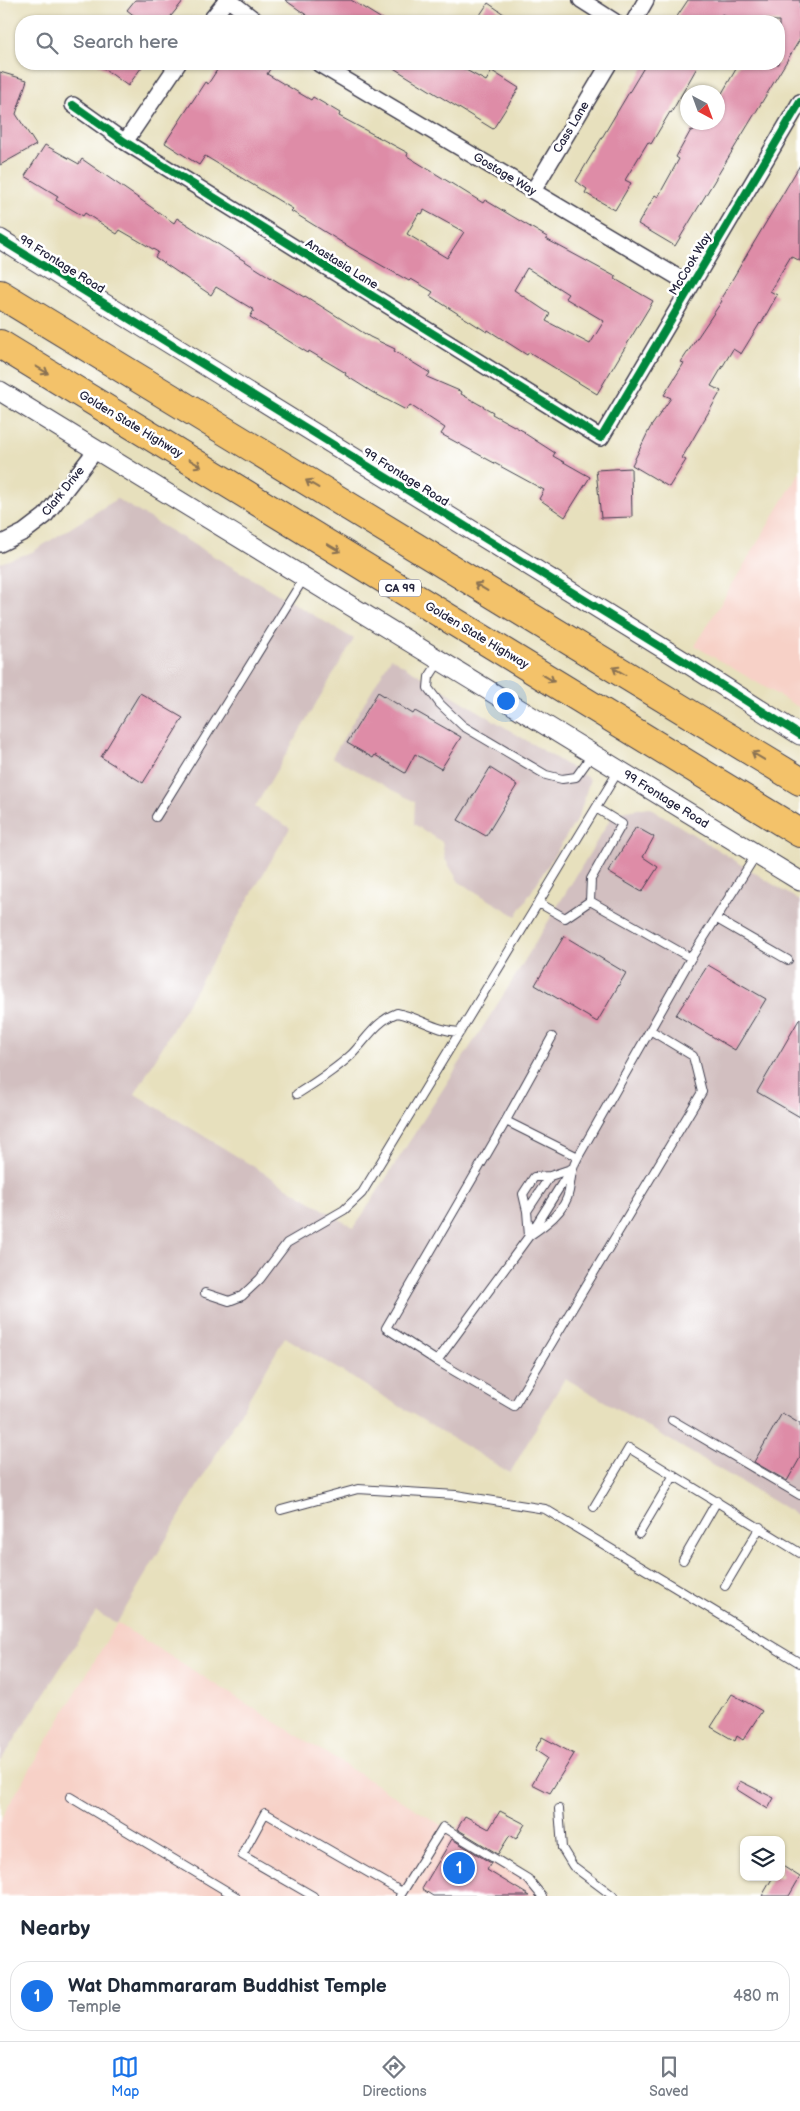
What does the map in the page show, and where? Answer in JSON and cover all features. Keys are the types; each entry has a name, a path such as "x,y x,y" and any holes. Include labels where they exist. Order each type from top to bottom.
{"highway":[{"path":"0,294 800,781"},
{"name":"Golden State Highway","path":"0,344 800,833"}],"street":[{"path":"215,15 228,0 248,15"},
{"path":"580,0 604,15"},
{"path":"637,15 646,0"},
{"path":"124,142 174,70"},
{"name":"Gostage Way","path":"329,70 691,285"},
{"name":"Cass Lane","path":"533,191 604,70"},
{"name":"McCook Way","path":"600,438 800,102"},
{"name":"Anastasia Lane","path":"73,105 124,142 600,438"},
{"name":"99 Frontage Road","path":"0,238 690,664 800,735"},
{"name":"99 Frontage Road","path":"0,391 800,882"},
{"name":"Clark Drive","path":"0,544 24,532 45,516 96,450"}],"lane":[{"path":"156,817 304,578"},
{"path":"440,660 429,677 428,688 440,704 463,726 546,775 562,779 576,777 582,772 593,754"},
{"path":"206,1293 228,1301 242,1296 260,1279 287,1243 344,1210 362,1193 619,770"},
{"path":"590,901 591,879 622,824 596,808"},
{"path":"437,1361 529,1236 551,1222 560,1208 569,1193 571,1169 691,958 756,855"},
{"path":"539,903 565,918 590,901"},
{"path":"590,901 691,958"},
{"path":"717,919 788,960"},
{"path":"297,1094 331,1072 352,1054 378,1024 397,1013 442,1031 460,1032"},
{"path":"552,1037 506,1122 386,1328 437,1361 514,1406 702,1092 693,1056 650,1030"},
{"path":"506,1122 578,1157"},
{"path":"529,1236 527,1211 523,1194 534,1177 550,1176 571,1169"},
{"path":"527,1211 550,1176"},
{"path":"672,1420 800,1495"},
{"path":"594,1507 629,1448 800,1553"},
{"path":"639,1534 674,1475"},
{"path":"281,1510 358,1489 456,1496 545,1509 800,1663"},
{"path":"683,1560 717,1501"},
{"path":"725,1586 760,1527"},
{"path":"70,1797 235,1896"},
{"path":"559,1809 562,1848 573,1866 613,1896"},
{"path":"313,1896 242,1855 265,1813 401,1894 442,1827 528,1879 542,1896"}],"shaded area":[{"path":"800,472 800,708 695,646"},
{"path":"117,499 354,639 255,807 290,828 135,1094 354,1228 511,983 614,813 649,807 800,901 800,1517 565,1378 510,1473 285,1337 117,1623 96,1612 0,1763 0,563 32,552"},
{"path":"391,658 590,779 579,816 516,916 459,882 445,859 442,842 414,824 415,802 332,757"},
{"path":"117,1623 555,1896 0,1896 0,1820"}],"building":[{"path":"135,0 184,0 172,15 133,15 127,10"},
{"path":"285,0 351,0 375,15 306,15"},
{"path":"688,0 800,0 800,39 785,64 785,15 678,15"},
{"path":"488,3 505,15 480,15"},
{"path":"106,70 140,70 128,86"},
{"path":"217,70 269,70 267,74 311,100 313,97 340,113 339,116 408,153 407,156 483,203 485,200 547,237 546,239 616,277 615,279 653,301 597,394 529,352 527,355 488,330 487,332 430,296 433,292 411,279 409,281 351,248 291,211 293,209 205,156 199,165 165,143 205,82 208,84","holes":["424,210 464,232 447,258 407,234 419,213 422,214","527,268 568,294 565,298 604,321 590,344 546,321 550,314 514,290"]},
{"path":"397,70 466,70 486,81 492,71 519,88 493,129"},
{"path":"642,70 696,70 687,85 680,85 680,97 671,113 651,144 648,142 625,180 631,183 615,210 585,193 587,189 576,181"},
{"path":"736,70 781,70 675,246 638,224 655,195 658,197 679,159 676,157 691,130 725,130 725,88"},
{"path":"0,72 27,80 16,114 36,145 0,165"},
{"path":"45,145 79,164 82,159 174,223 177,218 273,279 305,296 370,337 395,349 394,351 430,373 427,377 462,392 461,394 525,432 555,453 553,456 590,477 565,517 539,499 544,490 441,434 445,428 410,405 406,410 372,392 345,375 346,373 309,351 308,353 250,317 254,310 216,287 211,295 155,257 158,252 120,230 117,234 85,213 83,216 56,200 58,196 25,176"},
{"path":"800,165 800,261 791,256 770,291 777,295 761,324 741,354 733,349 711,386 721,391 682,458 686,460 669,487 632,465 650,428 671,398 664,395 684,363 681,362 722,301 720,300"},
{"path":"631,468 632,517 601,518 596,470"},
{"path":"378,692 413,714 415,711 461,737 441,769 415,754 405,773 375,755 373,758 347,743"},
{"path":"140,693 183,718 143,783 101,757"},
{"path":"490,768 517,785 486,836 458,820"},
{"path":"636,827 654,837 643,857 658,867 642,892 608,872"},
{"path":"564,936 626,973 597,1022 535,985"},
{"path":"708,965 766,999 735,1050 676,1015"},
{"path":"800,1018 800,1117 757,1092"},
{"path":"782,1413 800,1424 800,1458 787,1481 754,1462"},
{"path":"732,1694 762,1711 743,1740 737,1736 735,1741 711,1727"},
{"path":"542,1737 574,1754 550,1793 532,1784 547,1758 535,1750"},
{"path":"740,1781 774,1798 768,1809 736,1789"},
{"path":"500,1811 525,1824 516,1839 510,1835 498,1854 457,1829 465,1816 489,1829"},
{"path":"452,1839 491,1863 487,1870 530,1896 433,1896 422,1889"},
{"path":"785,1868 800,1877 789,1896 762,1896 771,1881 785,1881"}],"cycle path":[{"path":"73,105 125,142 601,438 800,102"},
{"path":"0,239 690,665 800,735"}],"place":[{"name":"Wat Dhammararam Buddhist Temple","path":"459,1868"}]}
